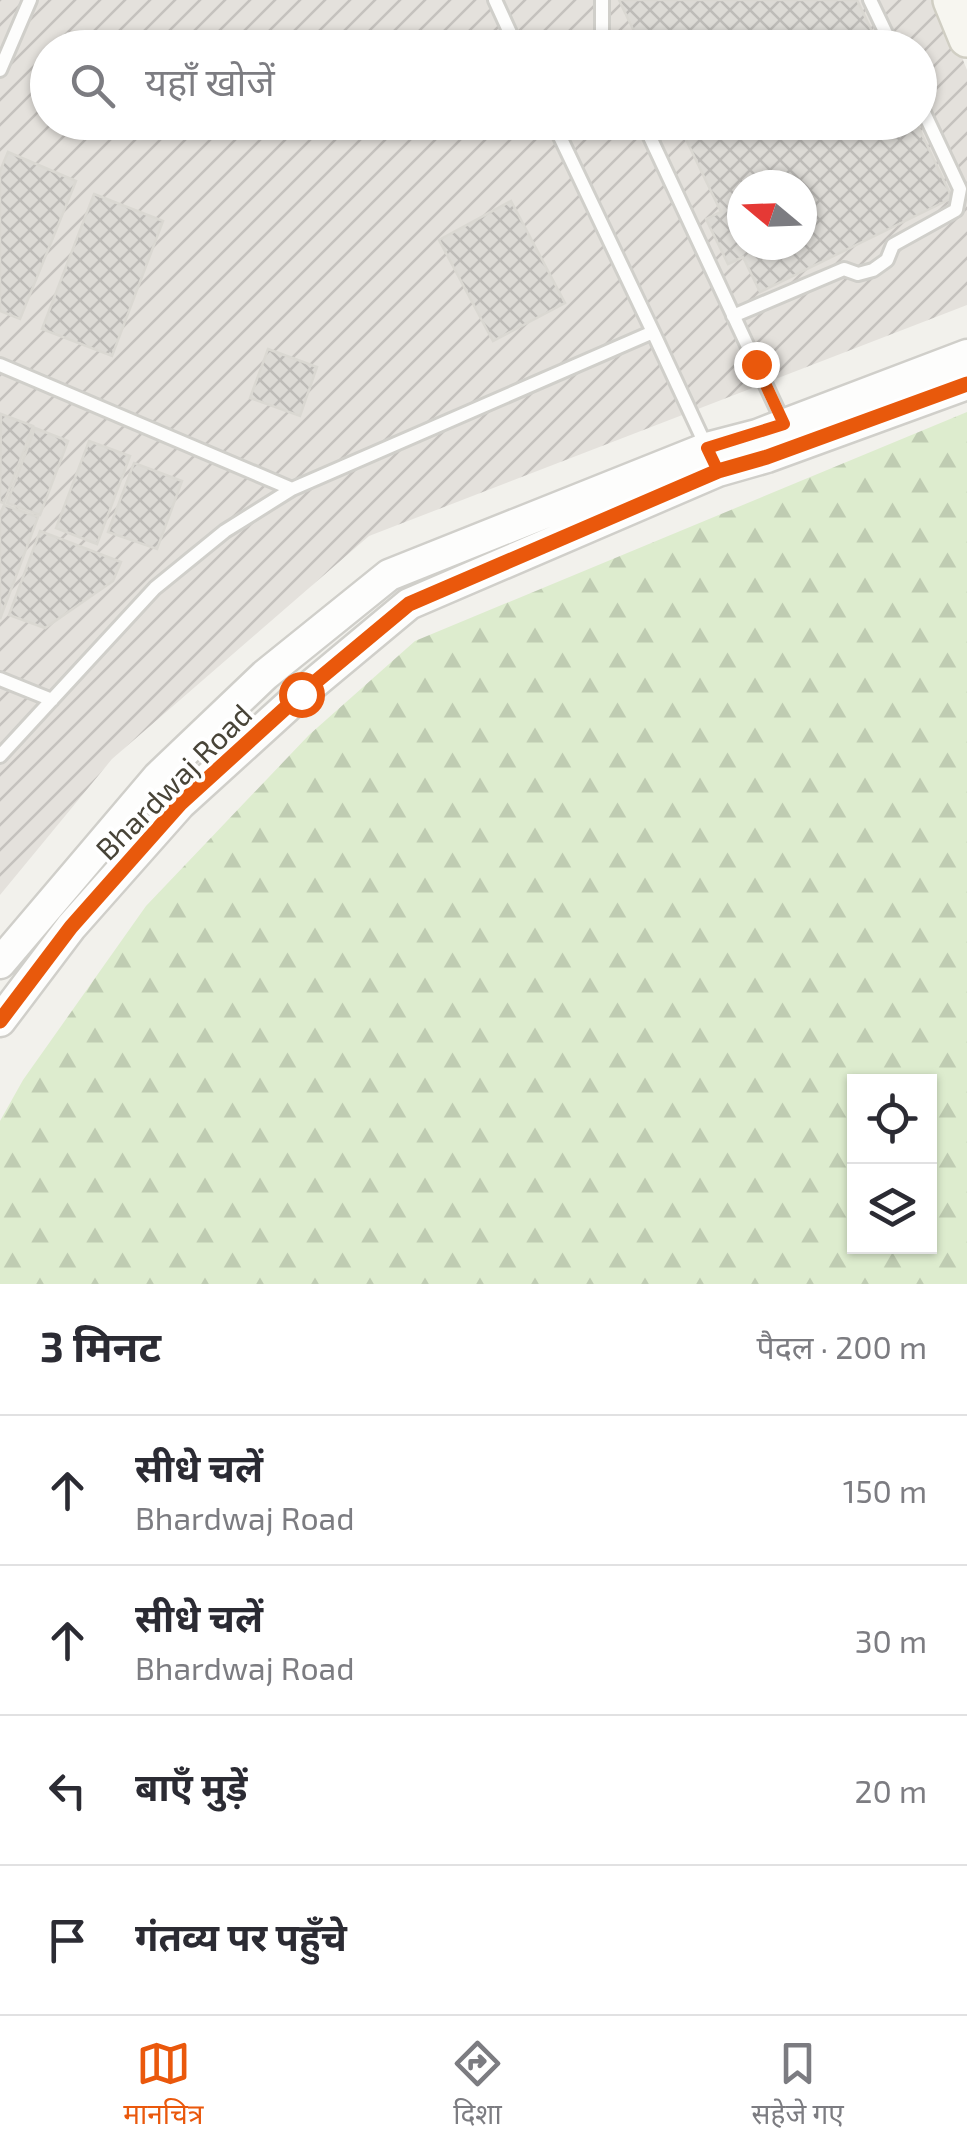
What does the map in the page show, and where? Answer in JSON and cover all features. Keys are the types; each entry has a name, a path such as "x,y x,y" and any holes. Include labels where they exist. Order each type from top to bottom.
{"main road":[{"path":"953,2 967,39"}],"street":[{"name":"Bhardwaj Road","path":"0,1021 71,928 180,804 301,694 409,604 784,424 967,355"},
{"name":"Bhardwaj Road","path":"0,963 158,777 265,675 389,574 712,460 766,458 967,384"}],"lane":[{"path":"0,70 30,0"},
{"path":"495,0 509,30"},
{"path":"602,0 602,30"},
{"path":"870,0 884,30"},
{"path":"561,140 712,460"},
{"path":"651,140 784,424"},
{"path":"734,316 844,269 858,274 874,270 887,260 893,246 956,210 960,189 937,140"},
{"path":"0,756 155,588 225,531 292,489 652,332"},
{"path":"0,365 292,489"},
{"path":"0,680 52,700"}],"shaded area":[{"path":"0,0 939,0 967,70 967,305 369,536 112,759 0,895"}],"green space":[{"path":"967,412 967,1284 0,1284 0,1121 23,1080 146,906 309,735 415,641"}],"building":[{"path":"619,0 857,0 871,30 633,30"},
{"path":"686,140 925,140 952,198 760,292 744,260 817,260 817,170 727,170 727,260 737,260 728,264 706,219 721,212"},
{"path":"8,152 76,181 20,319 0,311 0,171"},
{"path":"94,194 163,221 112,356 42,329"},
{"path":"511,201 565,303 493,341 439,240"},
{"path":"268,349 317,367 300,416 250,398"},
{"path":"1,414 33,426 4,503 0,502"},
{"path":"35,428 68,441 40,515 7,503"},
{"path":"89,441 130,456 97,544 56,528"},
{"path":"134,463 182,481 157,549 108,532"},
{"path":"4,505 38,517 0,619 0,514"},
{"path":"40,531 121,562 113,581 45,628 9,615"}],"cycle path":[{"path":"0,1021 71,927 180,804 301,694 409,604 718,471 967,384"}],"route":[{"path":"301,694 409,604 718,471 707,448 784,424 756,364"}]}
